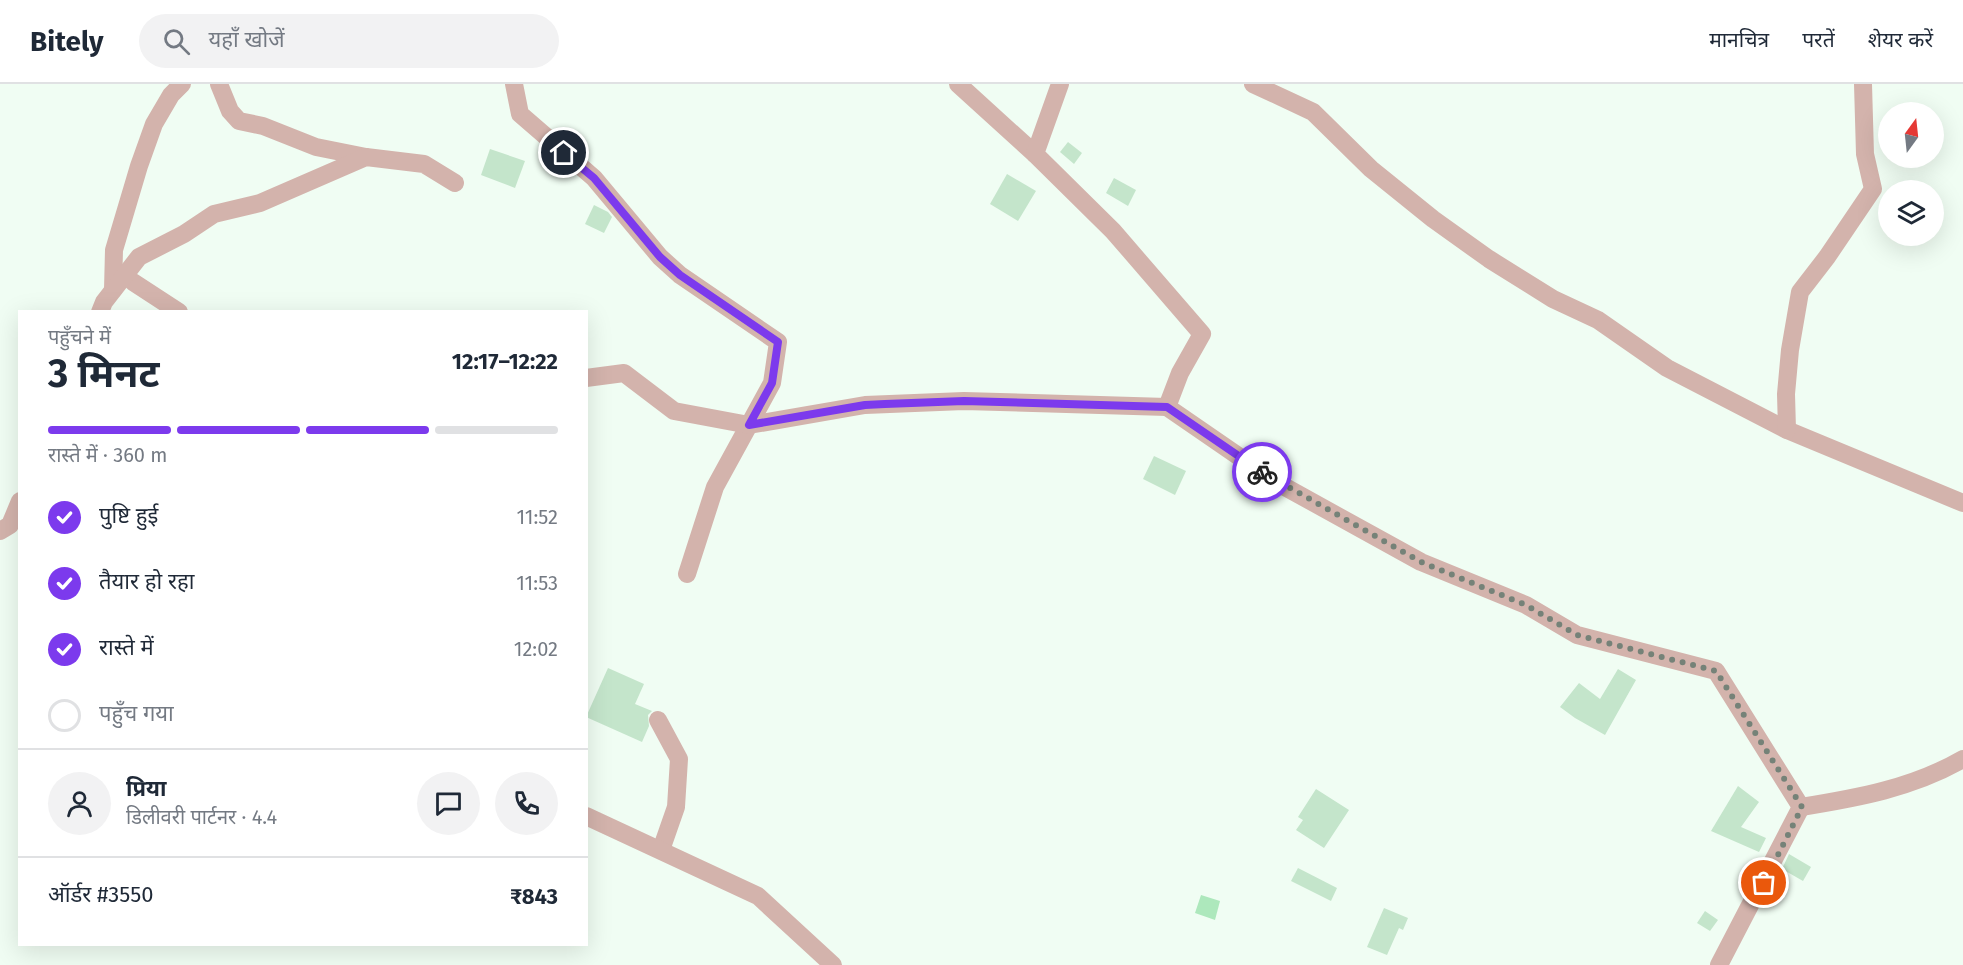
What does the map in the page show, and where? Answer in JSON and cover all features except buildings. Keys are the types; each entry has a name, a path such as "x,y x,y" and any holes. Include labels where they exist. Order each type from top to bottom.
{"street":[{"path":"113,290 114,250 136,174 154,124 171,95 182,84"},
{"path":"219,84 230,111 239,121 263,126 316,147 366,157 424,164 455,183"},
{"path":"514,84 520,114 594,178 660,257 680,275 778,342 772,383 715,487 687,574"},
{"path":"958,84 1035,154 1113,231 1202,334 1180,373 1167,407"},
{"path":"1035,154 1060,84"},
{"path":"1253,84 1313,112 1371,169 1433,219 1489,259 1553,299 1598,320 1667,368 1787,430 1963,503"},
{"path":"1787,430 1786,394 1790,350 1800,292 1873,189 1865,154 1863,84"},
{"path":"101,310 104,302 139,257 183,234 214,214 260,203 366,157"},
{"path":"133,282 176,310"},
{"path":"588,378 624,373 674,411 749,425 865,405 964,401 1167,407 1276,482 1421,562 1526,605 1577,635 1716,671 1802,807"},
{"path":"0,531 10,525 18,506"},
{"path":"658,720 679,759 676,807 661,850"},
{"path":"1802,807 1867,796 1917,780 1963,759"},
{"path":"1719,965 1802,807"},
{"path":"588,817 758,896 833,965"}],"shaded area":[{"path":"1201,895 1220,901 1215,920 1195,913"}],"way so far":[{"path":"1262,472 1276,482 1421,562 1526,605 1577,635 1716,671 1802,807 1764,883"}],"route":[{"path":"564,153 594,178 660,257 680,275 778,342 772,383 749,425 865,405 885,404 964,401 1167,407 1262,472"}]}
